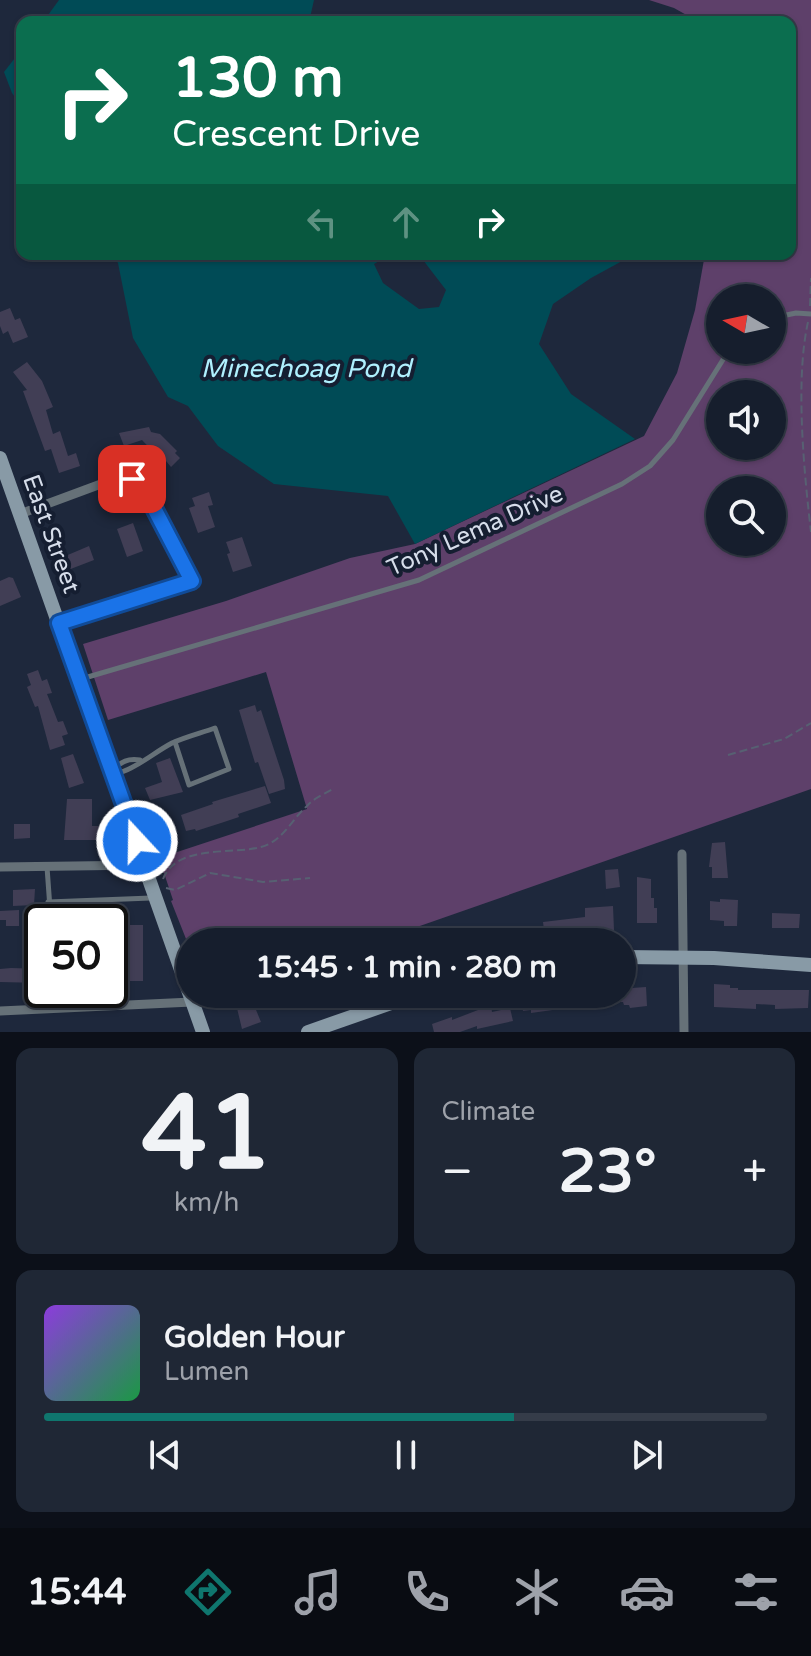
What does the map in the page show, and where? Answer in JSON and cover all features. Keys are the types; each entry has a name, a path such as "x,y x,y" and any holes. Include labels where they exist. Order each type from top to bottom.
{"main road":[{"name":"East Street","path":"0,458 113,769 176,955"},
{"path":"636,957 811,965"},
{"name":"East Street","path":"194,1008 203,1032"},
{"path":"308,1032 377,1008"}],"street":[{"path":"20,514 109,481 132,479 143,487 192,581 59,623"},
{"path":"682,854 684,1032"},
{"path":"0,867 146,865"},
{"path":"128,1006 176,1003"},
{"path":"0,1011 81,1008"}],"lane":[{"path":"786,315 811,313"},
{"name":"Tony Lema Drive","path":"80,680 419,580 622,484 650,466 673,440 720,364"},
{"path":"113,769 120,762 141,760 175,742 215,728 229,769 189,785 175,742"},
{"path":"47,866 48,902 156,897"}],"path":[{"path":"811,278 811,313 805,334 803,409 805,480 811,532"},
{"path":"728,755 784,739 811,723"},
{"path":"310,878 263,882 210,873 175,890 165,888 163,882 168,869 186,858 267,845 286,831 305,807 333,789"}],"shaded area":[{"path":"649,0 811,0 811,789 414,928 182,928 159,858 307,809 266,672 108,720 83,644 226,601 350,558 415,544 644,436 677,373 695,310 704,260 796,260 796,16 688,16"}],"water":[{"path":"59,0 314,0 310,16 47,16"},
{"path":"16,57 16,99 12,93 4,72"},
{"name":"Minechoag Pond","path":"116,260 381,260 374,264 383,283 419,309 439,307 446,290 423,260 624,260 553,304 539,344 571,394 635,439 415,544 388,496 274,484 218,446 188,406 168,397 133,338"}],"building":[{"path":"10,308 15,320 20,318 28,337 13,343 8,331 3,334 0,326 0,312"},
{"path":"27,362 42,381 53,407 46,410 53,434 60,431 68,456 76,453 80,466 59,473 51,449 45,451 23,391 27,390 13,372"},
{"path":"149,427 151,432 160,434 177,451 175,453 180,458 171,467 142,440 124,446 119,433"},
{"path":"209,492 213,505 208,506 215,527 198,533 189,508 195,506 192,498"},
{"path":"133,523 143,551 127,557 117,529"},
{"path":"242,537 252,566 233,572 226,542"},
{"path":"89,546 94,560 68,570 63,557"},
{"path":"13,578 21,597 0,606 0,581"},
{"path":"38,670 42,681 47,679 52,693 47,694 58,722 63,721 68,734 62,736 65,745 50,750 38,706 35,707 27,687 31,685 27,674"},
{"path":"255,705 257,712 261,710 284,780 285,789 269,794 258,762 255,763 239,710"},
{"path":"73,754 84,783 69,788 61,758"},
{"path":"170,758 183,792 150,800 145,788 162,782 156,763"},
{"path":"265,786 271,803 221,823 186,831 181,815"},
{"path":"67,799 92,799 92,826 99,826 98,840 64,840"},
{"path":"14,824 30,824 30,838 14,839"},
{"path":"725,842 728,878 712,878 712,867 709,867 712,843"},
{"path":"618,869 620,887 606,889 605,870"},
{"path":"637,877 651,879 651,898 654,898 654,908 657,908 657,923 637,923"},
{"path":"35,889 34,904 13,906 13,890"},
{"path":"720,899 738,900 737,926 724,926 724,921 710,920 710,901 720,902"},
{"path":"613,906 614,928 544,928 543,922 585,917 585,908"},
{"path":"19,910 19,926 6,926 6,920 0,920 0,911"},
{"path":"772,913 800,914 799,928 772,928"},
{"path":"128,925 143,925 143,981 128,981"},
{"path":"24,968 24,983 0,982 0,969"},
{"path":"714,984 730,985 730,988 738,990 809,990 808,1008 775,1009 775,1005 756,1004 756,1009 714,1007"},
{"path":"646,987 647,1006 636,1007 636,988"},
{"path":"237,1008 255,1008 261,1022 242,1029"},
{"path":"483,1008 491,1008 492,1012 510,1008 513,1021 477,1029 477,1026 460,1032 434,1032 432,1024 452,1017 452,1020"},
{"path":"523,1008 560,1009 531,1013 531,1010 523,1011"}],"route":[{"path":"132,479 143,487 192,581 59,623 137,841"}]}
